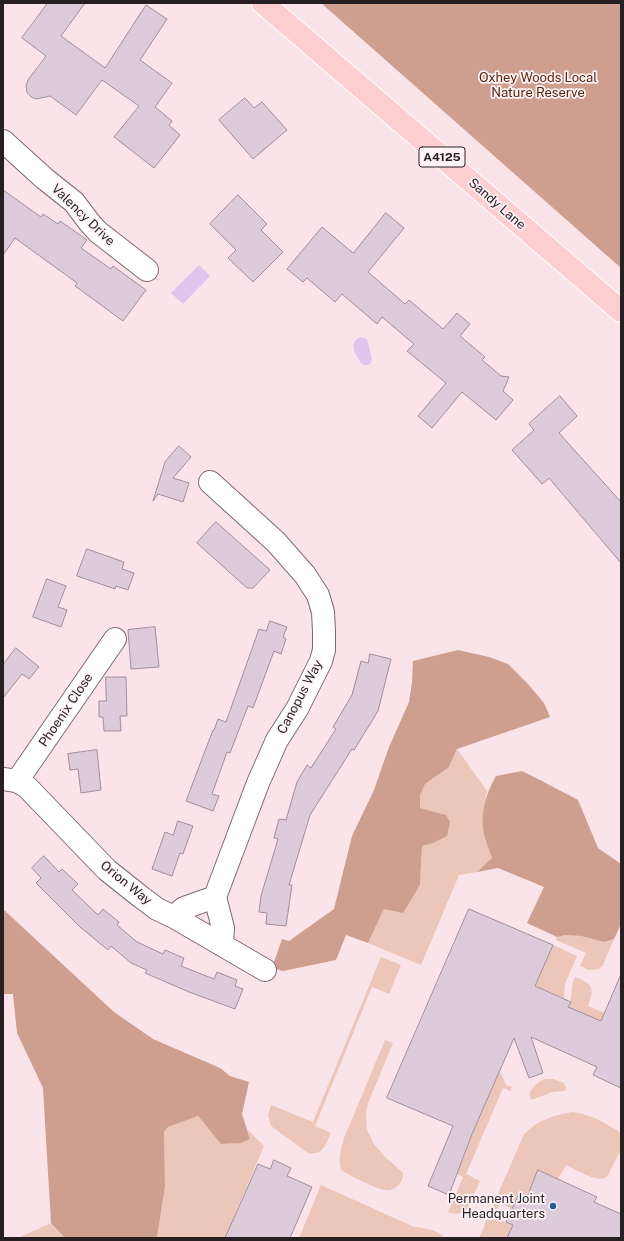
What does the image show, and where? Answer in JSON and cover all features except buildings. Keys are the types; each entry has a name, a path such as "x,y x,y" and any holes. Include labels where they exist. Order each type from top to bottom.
{"main road":[{"name":"Sandy Lane","path":"263,3 621,311"}],"street":[{"name":"Valency Drive","path":"3,141 45,179 74,202 98,232 147,270"},
{"name":"Canopus Way","path":"210,482 276,542 305,575 318,595 323,612 324,630 324,650 321,661 277,740 258,783 215,897"},
{"name":"Phoenix Close","path":"10,780 115,639"},
{"name":"Orion Way","path":"10,780 27,787 40,798 107,870 146,901 265,970"},
{"path":"174,917 184,908 215,897 223,928 222,945"}],"shaded area":[{"path":"199,265 210,276 183,304 171,293"},
{"path":"361,337 367,339 372,359 370,364 367,365 362,364 354,349 354,342"},
{"path":"457,749 487,791 483,813 492,858 477,872 459,875 421,965 368,943 384,909 420,885 422,846 433,843 446,815 419,808 420,795 425,784 449,767"},
{"path":"565,935 581,936 604,942 614,939 603,965 599,969 589,970 580,966 586,953 556,940 557,937"},
{"path":"553,945 577,956 565,984 564,998 535,986"},
{"path":"381,957 401,965 389,994 372,987 315,1126 331,1133 321,1151 318,1153 308,1153 271,1126 268,1115 271,1105 313,1122"},
{"path":"575,977 586,982 591,987 592,991 588,1006 607,1014 602,1022 568,1007"},
{"path":"385,1040 393,1043 368,1103 366,1113 367,1130 374,1144 384,1156 403,1173 402,1180 398,1186 389,1190 363,1182 341,1170 340,1161 344,1138"},
{"path":"500,1071 506,1085 512,1087 510,1091 503,1088 466,1174 480,1181 467,1210 458,1214 453,1214 448,1212 463,1177 457,1174 472,1134"},
{"path":"545,1079 553,1079 564,1083 566,1088 565,1091 552,1092 532,1100 529,1094 537,1083"},
{"path":"573,1112 593,1117 621,1133 621,1151 607,1177 592,1177 566,1165 558,1179 538,1170 526,1199 512,1209 500,1203 494,1217 513,1225 507,1238 479,1238 524,1134 535,1125 547,1119"},
{"path":"198,1116 221,1144 241,1143 250,1139 248,1130 264,1146 225,1238 156,1238 165,1187 164,1132 168,1127"},
{"path":"321,1185 412,1226 432,1230 441,1234 444,1238 299,1238"},
{"path":"51,1223 65,1238 18,1238"}],"green space":[{"name":"Oxhey Woods Local Nature Reserve","path":"321,3 621,3 621,268"},
{"path":"458,650 489,657 508,664 544,703 550,717 457,749 449,767 425,784 420,795 420,808 446,815 450,822 447,836 433,843 422,846 420,885 403,913 384,909 368,943 346,935 336,960 283,971 272,968 282,939 289,941 334,909 352,836 374,790 389,747 409,702 413,661"},
{"path":"522,771 578,800 598,848 621,864 621,924 614,939 604,942 581,936 565,935 557,937 527,923 544,887 498,868 477,872 492,858 484,836 483,828 485,801 490,788 496,776"},
{"path":"3,909 114,1012 153,1039 220,1068 230,1076 249,1082 242,1114 250,1139 241,1143 221,1144 198,1116 168,1127 164,1132 165,1187 156,1238 65,1238 51,1223 43,1088 17,1033 13,994 3,994"}],"place":[{"name":"Permanent Joint Headquarters","path":"553,1206"}]}
